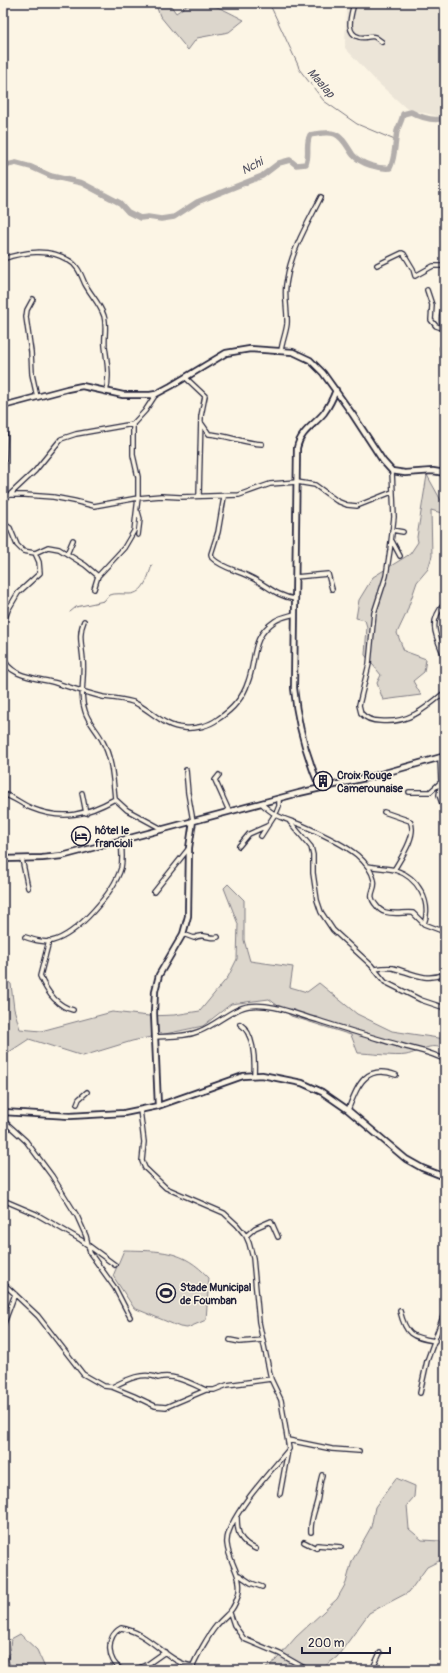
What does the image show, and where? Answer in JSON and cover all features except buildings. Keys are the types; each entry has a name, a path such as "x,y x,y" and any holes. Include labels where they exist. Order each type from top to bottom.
{"main road":[{"path":"3,406 82,386 106,392 135,396 156,394 186,378 226,353 250,349 281,351 298,354 310,360 336,390 383,461 392,471 405,473 433,470 445,473"},
{"path":"320,788 303,743 295,707 297,448 299,440 308,428 324,413 336,390"},
{"path":"3,859 62,856 279,798 374,776 442,756"},
{"path":"158,1106 154,1004 160,975 183,934 189,912 189,848 193,821"},
{"path":"3,1112 42,1115 93,1115 140,1110 158,1106 237,1078 254,1075 313,1087 333,1098 402,1156 418,1166 445,1177"}],"street":[{"path":"354,3 350,25 354,34 362,38 375,37 382,42"},
{"path":"281,351 287,326 285,287 287,277 303,231 321,197"},
{"path":"442,222 445,228"},
{"path":"3,259 28,253 47,253 70,261 80,272 104,316 108,366 108,384 106,392"},
{"path":"377,264 402,253 413,269 415,276 436,265 445,266"},
{"path":"427,290 432,305 431,320 436,326 442,328"},
{"path":"32,299 27,310 26,317 31,352 32,374 37,397"},
{"path":"445,300 442,315 442,328 445,334"},
{"path":"445,342 442,348 445,366"},
{"path":"186,378 205,396 201,423 199,496"},
{"path":"3,501 35,471 61,439 76,434 133,424 145,411 156,394"},
{"path":"3,415 5,418 3,481"},
{"path":"201,423 209,434 218,434 234,440 262,444"},
{"path":"94,589 98,576 129,540 134,531 138,498 138,478 133,455 133,424"},
{"path":"392,471 394,512 386,576 374,613 369,664 359,706 360,713 374,721 386,722 405,720 420,712 445,692"},
{"path":"8,495 53,497 94,506 138,498 161,496 224,497 247,494 270,484 296,482 315,485 337,501 353,506 368,502 392,492"},
{"path":"224,497 218,532 211,554 212,558 225,567 256,580 277,594 295,599"},
{"path":"137,511 140,520 138,535"},
{"path":"3,523 10,528 19,548 23,551 35,553 48,547 59,549 98,576"},
{"path":"392,530 403,532"},
{"path":"391,538 400,556"},
{"path":"67,554 73,540"},
{"path":"3,624 8,610 18,594 40,573 40,562 35,553"},
{"path":"295,577 328,574 332,589"},
{"path":"445,603 435,618 434,628 445,658"},
{"path":"3,656 6,665 14,671 81,692 132,702 177,727 184,728 205,726 229,712 240,699 248,683 255,647 261,634 274,621 295,614"},
{"path":"84,621 80,634 84,662 81,692 87,717 103,741 111,764 115,799 127,810 162,829"},
{"path":"442,756 439,795 445,812"},
{"path":"186,770 193,821"},
{"path":"219,775 215,780 229,811"},
{"path":"409,792 430,792 441,782"},
{"path":"82,793 86,813"},
{"path":"3,794 15,798 29,807 45,813 63,816 86,813 115,799"},
{"path":"261,836 275,815 279,806 279,798"},
{"path":"261,803 275,815 335,841 356,855 368,866 375,880 371,895 373,902 377,907 386,912 413,913 424,924 445,932"},
{"path":"384,812 411,822 412,834 406,852 394,870"},
{"path":"290,822 307,842 312,852 315,892 321,912 339,936 375,969 385,982 421,1000 445,1008"},
{"path":"240,846 249,834 267,826"},
{"path":"25,937 49,941 59,938 77,926 104,897 121,869 121,840"},
{"path":"154,892 189,848"},
{"path":"22,859 28,888"},
{"path":"368,866 394,870 409,878 421,890 427,916 424,924"},
{"path":"183,934 194,938 196,936 218,937"},
{"path":"49,941 40,976 50,994 58,1003 73,1010"},
{"path":"375,969 393,968 407,974 422,977 433,977 445,974"},
{"path":"155,1037 192,1034 201,1031 248,1006 265,1006 287,1010 315,1020 400,1045 432,1052 445,1060"},
{"path":"240,1024 247,1028 249,1033 254,1059 254,1075"},
{"path":"348,1110 361,1081 366,1076 384,1071 396,1075"},
{"path":"77,1104 79,1099 87,1092"},
{"path":"140,1110 144,1142 142,1161 145,1168 166,1188 224,1213 246,1236 253,1258 259,1318 271,1379 281,1400 288,1440 280,1494"},
{"path":"3,1120 26,1141 52,1176 77,1216 86,1236 90,1253 115,1288 130,1317"},
{"path":"3,1200 36,1214 87,1244 115,1265"},
{"path":"246,1236 255,1228 271,1221 278,1237"},
{"path":"3,1283 38,1316 83,1374 104,1386 112,1387 161,1408 178,1403 206,1390 271,1379"},
{"path":"3,1326 15,1294"},
{"path":"400,1311 403,1325 408,1332 417,1338 435,1341"},
{"path":"420,1393 427,1361 445,1311"},
{"path":"230,1340 240,1342 263,1340"},
{"path":"112,1387 134,1377 150,1374 158,1378 164,1376 182,1380 206,1390"},
{"path":"288,1440 332,1450 359,1451"},
{"path":"122,1670 114,1664 110,1654 112,1637 121,1628 139,1634 178,1662 192,1668 212,1631 230,1613 235,1605 240,1581 230,1557 226,1542 237,1514 288,1448"},
{"path":"311,1532 312,1516 322,1475"},
{"path":"237,1514 237,1528 240,1538 246,1545 256,1549"},
{"path":"304,1542 316,1548 317,1545 340,1547"},
{"path":"238,1575 251,1583 262,1587"},
{"path":"230,1613 234,1625 244,1639 280,1654 308,1670"},
{"path":"135,1670 148,1664 165,1652"},
{"path":"372,1670 380,1653"}],"shaded area":[{"path":"155,3 169,3 176,13 192,3 205,3 244,20 229,32 197,38 188,50 160,16"},
{"path":"343,3 445,3 445,114 437,116 407,109 377,82 345,48 346,9"},
{"path":"427,475 443,504 445,505 445,514 431,510 432,556 428,569 417,582 406,614 397,633 404,651 426,659 424,672 413,681 421,695 383,700 377,683 381,675 365,655 367,627 365,620 356,618 359,600 373,577 410,554 418,542 417,537"},
{"path":"228,884 244,900 244,940 250,961 293,967 290,987 307,992 319,983 357,1014 392,1031 445,1039 445,1049 439,1047 429,1047 406,1055 358,1053 351,1035 291,1016 269,999 231,1004 203,1026 132,1041 83,1056 29,1039 3,1056 3,981 5,979 11,984 14,1009 20,1029 41,1031 112,1012 149,1016 174,1015 200,1011 228,977 237,959 238,924 224,888"},
{"name":"Stade Municipal de Foumban","path":"124,1250 170,1254 190,1262 199,1269 209,1278 206,1320 187,1328 180,1327 134,1308 113,1276"},
{"path":"396,1478 415,1486 414,1497 407,1505 409,1529 422,1540 440,1541 445,1546 445,1558 427,1567 409,1592 369,1613 337,1657 320,1670 264,1670 276,1660 296,1637 337,1599 346,1583 352,1561 371,1527 375,1507"},
{"path":"20,1634 37,1650 46,1670 12,1670 8,1660 11,1639"}],"waterway":[{"name":"Maalap","path":"267,3 272,9 299,69 324,101 357,124 397,141"},
{"name":"Nchi","path":"3,166 16,163 31,167 51,176 82,183 120,203 128,212 140,218 148,217 161,219 174,217 197,202 262,176 279,163 290,160 296,165 306,164 310,135 326,133 338,135 353,155 360,161 375,167 390,168 394,155 397,131 403,114 411,112 428,119 436,120 445,118"},
{"path":"70,612 76,607 104,601 109,595 129,594 138,591 145,584 152,565"}],"place":[{"name":"Croix Rouge Camerounaise","path":"323,781"},
{"name":"hôtel le francioli","path":"81,836"},
{"name":"Stade Municipal de Foumban","path":"166,1293"}]}
